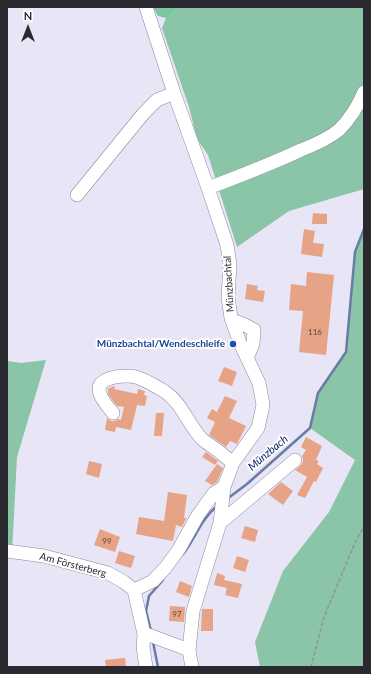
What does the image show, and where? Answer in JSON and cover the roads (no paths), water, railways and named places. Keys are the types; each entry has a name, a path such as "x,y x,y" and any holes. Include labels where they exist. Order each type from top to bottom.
{"street":[{"name":"Münzbachtal","path":"146,7 174,93 227,245 230,264 228,297 232,320 236,335 259,383 263,405 258,428 233,463 224,490 220,523 198,598 193,610 189,650 192,667"},
{"path":"208,188 247,174 324,140 338,131 348,120 364,92"},
{"path":"77,195 143,114 157,100 174,93"},
{"path":"232,320 254,330 253,344 247,358"},
{"path":"113,413 100,397 99,388 105,381 112,378 120,376 135,376 164,391 174,399 202,439 233,463"},
{"path":"220,523 295,460"},
{"path":"146,667 143,647 147,634 134,590 152,581 166,567 179,549 198,514 214,493 224,490"},
{"name":"Am Försterberg","path":"7,551 44,556 108,574 124,582 134,590"},
{"path":"147,634 189,650"}],"waterway":[{"name":"Münzbach","path":"227,499 247,484 310,428 318,393 346,352 355,252 364,229"},
{"name":"Münzbach","path":"183,554 202,523 217,506"},
{"name":"Münzbach","path":"151,631 146,611 149,596 163,580"},
{"name":"Münzbach","path":"153,642 158,667"}],"place":[{"name":"Münzbachtal/Wendeschleife","path":"233,344"}]}
